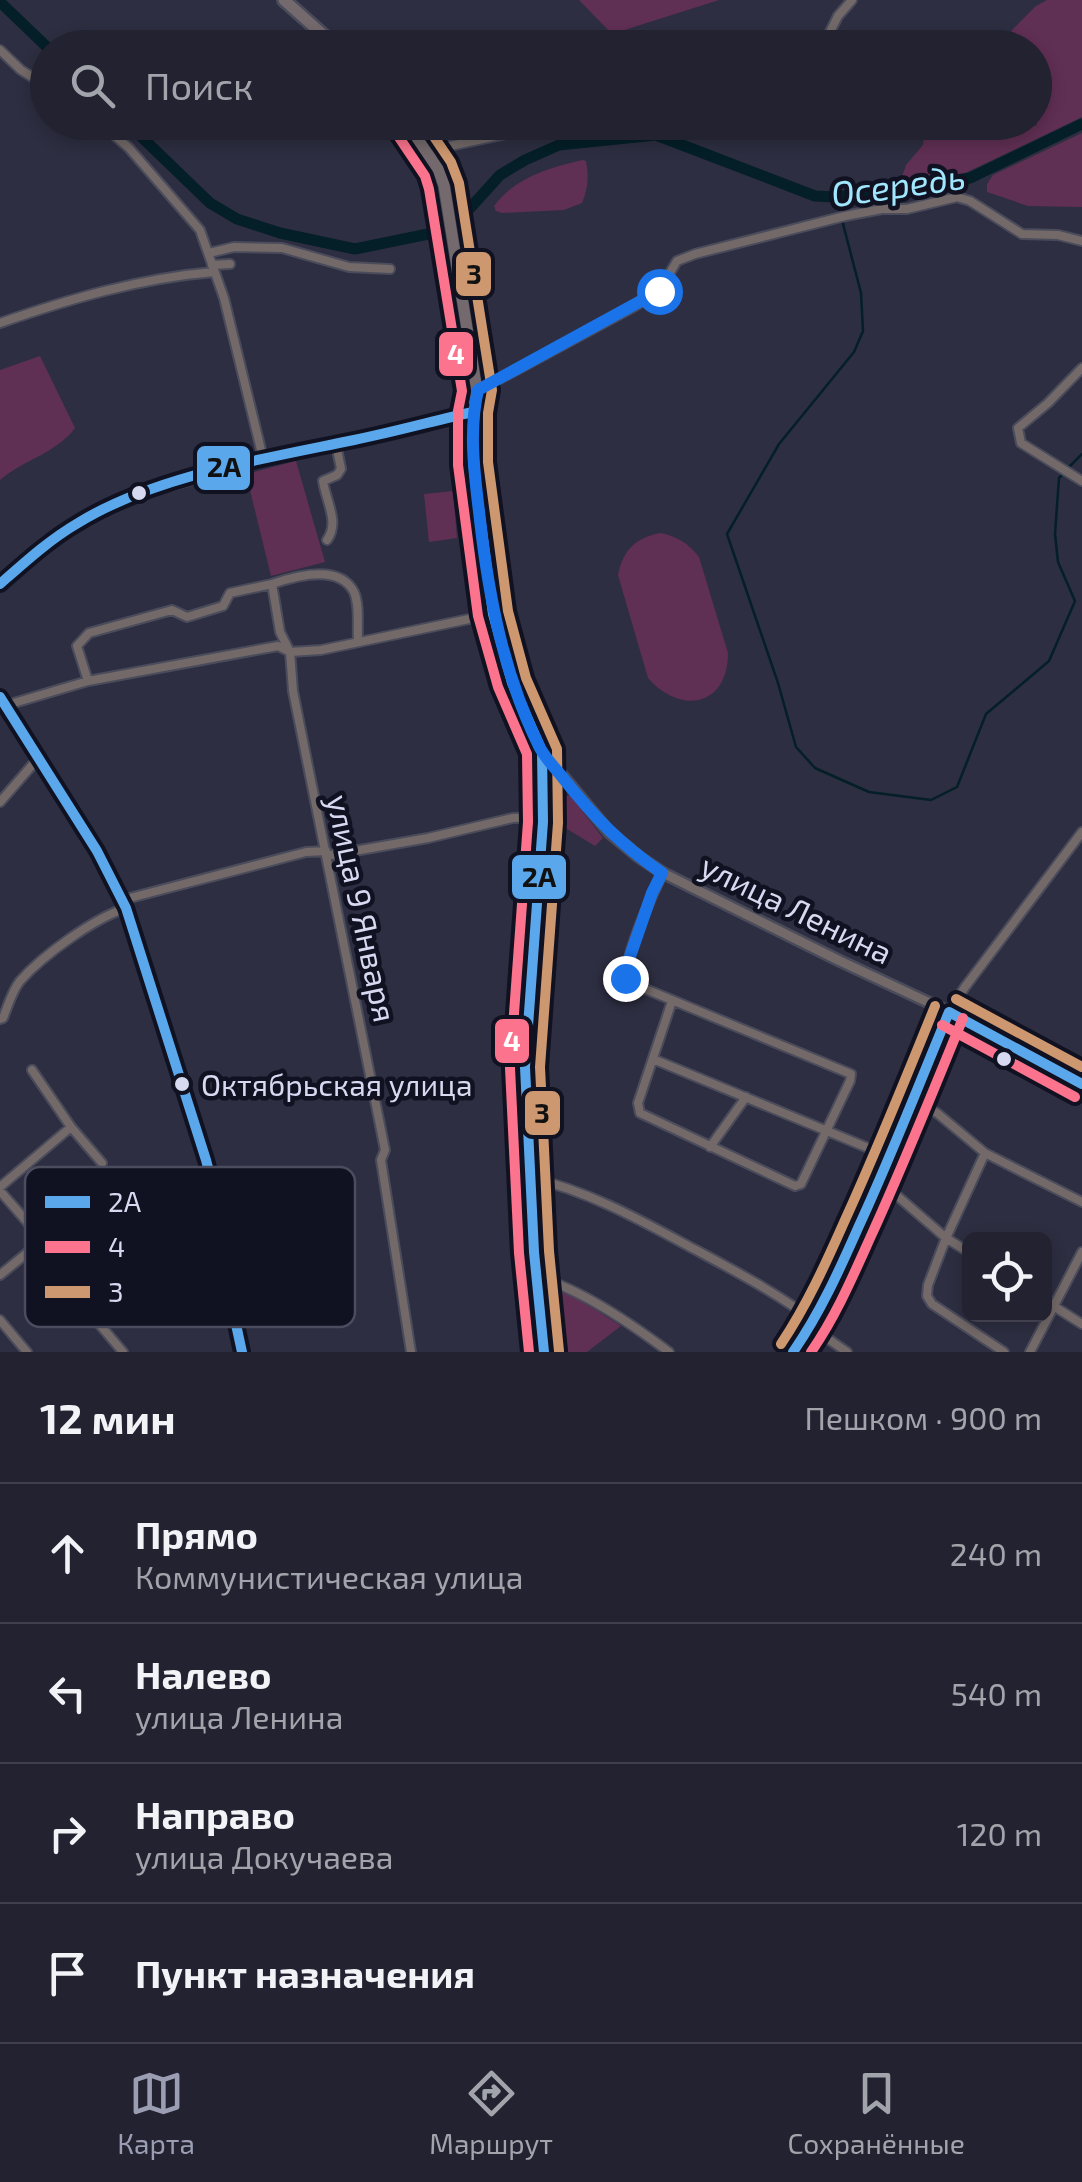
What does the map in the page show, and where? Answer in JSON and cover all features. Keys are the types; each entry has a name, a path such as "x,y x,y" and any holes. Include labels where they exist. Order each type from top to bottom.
{"main road":[{"path":"284,0 318,30"},
{"name":"улица Ленина","path":"419,140 444,185 478,390 473,412 474,463 493,614 512,683 542,752"},
{"path":"0,584 48,542 101,511 159,487 263,458 473,412"},
{"path":"4,701 97,851 124,904 208,1167"},
{"path":"542,752 543,817 526,1054 536,1277 544,1352"},
{"path":"237,1327 242,1352"}],"street":[{"path":"831,30 852,0"},
{"path":"0,50 30,76"},
{"path":"121,140 200,230 224,298 263,458"},
{"path":"430,155 479,140"},
{"path":"478,390 659,291 677,261 834,218 882,209 907,209 956,197 970,201 1022,234 1058,235 1082,241"},
{"path":"208,253 234,247 282,248 350,267 390,269"},
{"path":"0,323 89,296 230,264"},
{"path":"1082,368 1018,428 1020,443 1082,481"},
{"path":"327,540 334,531 334,523 323,482 340,470 336,444"},
{"path":"88,682 77,646 90,633 172,610 187,617 223,606 230,593 312,573 342,581 352,588 358,640"},
{"path":"272,584 280,632 290,652"},
{"path":"4,701 278,646 290,652 321,650 493,614"},
{"name":"улица 9 Января","path":"290,652 293,691 386,1150 381,1160 411,1352"},
{"name":"улица Ленина","path":"542,752 608,832 662,873 949,1012 1082,1084"},
{"path":"0,802 41,759"},
{"path":"0,1019 18,984 63,944 124,904 306,852 326,854 428,838 513,818 543,817"},
{"path":"793,1352 813,1324 880,1181 949,1012 1082,832"},
{"path":"662,873 626,968 625,978 630,984 846,1070 851,1074 828,1130 798,1186 640,1113 638,1103 672,1001"},
{"path":"653,1059 890,1157"},
{"path":"32,1070 71,1127 102,1163"},
{"path":"710,1146 746,1097"},
{"path":"913,1100 937,1113 985,1152 1082,1202"},
{"path":"25,1167 71,1127"},
{"path":"985,1152 928,1284 929,1300 1004,1352"},
{"path":"25,1167 0,1189 25,1219"},
{"path":"531,1178 576,1192 656,1228 787,1302 847,1352"},
{"path":"880,1181 962,1248"},
{"path":"1030,1352 1082,1252"},
{"path":"0,1275 25,1255"},
{"path":"536,1277 567,1288 670,1352"},
{"path":"1054,1306 1082,1324"},
{"path":"0,1320 26,1352"},
{"path":"102,1327 123,1352"}],"shaded area":[{"path":"579,0 719,0 625,30 608,30"},
{"path":"1047,0 1082,0 1082,117 1052,131 1052,30 1012,30"},
{"path":"1082,133 1082,207 1028,206 987,192 993,175"},
{"path":"924,140 1034,140 961,175 901,179 906,165"},
{"path":"583,160 588,178 582,203 564,210 496,211 494,206 502,196 523,181"},
{"path":"40,356 75,428 59,444 0,480 0,370"},
{"path":"296,461 325,562 271,576 246,474"},
{"path":"453,491 457,538 429,542 424,494"},
{"path":"661,533 682,541 699,557 728,653 720,685 700,700 674,697 648,678 618,575 632,546"},
{"path":"570,795 603,838 595,846 554,821 554,800"},
{"path":"555,1284 621,1326 587,1352 560,1352 545,1287"}],"waterway":[{"name":"Осередь","path":"0,2 30,31"},
{"name":"Осередь","path":"1052,138 1082,124"},
{"name":"Осередь","path":"145,140 210,203 237,219 355,249 433,233 463,216 500,175 525,160 559,145 608,140"},
{"name":"Осередь","path":"669,140 815,196 836,197 970,178 1049,140"},
{"path":"836,197 840,212"},
{"path":"842,220 861,293 863,331 854,352 779,444 727,534 796,747 815,768 869,792 931,800 957,787 986,714 1049,661 1075,601 1058,562 1055,534 1059,478 1064,473"},
{"path":"1069,467 1082,454"}],"transit line":[{"name":"4","path":"401,140 425,176 429,189 462,391 458,465 478,616 498,687 527,754 528,822 510,1068 519,1253 529,1352"},
{"name":"3","path":"436,140 459,183 492,390 488,462 508,611 526,678 557,749 558,823 540,1067 549,1251 559,1351"},
{"name":"2А","path":"473,412 473,463 493,614 512,683 542,751 543,822 525,1067 534,1252 544,1352"},
{"name":"2А","path":"0,584 67,530 141,493 212,471 473,412"},
{"name":"2А","path":"0,697 97,851 126,908 208,1167"},
{"name":"3","path":"956,999 1082,1067"},
{"name":"3","path":"781,1344 831,1252 935,1006"},
{"name":"2А","path":"949,1012 1082,1084"},
{"name":"2А","path":"793,1352 844,1260 949,1012"},
{"name":"4","path":"811,1352 858,1266 963,1018"},
{"name":"4","path":"942,1025 1075,1097"},
{"name":"2А","path":"237,1327 242,1352"}],"place":[{"name":"Октябрьская улица","path":"182,1084"}],"route":[{"path":"625,978 662,873 608,832 542,752 512,683 496,625 483,546 473,412 478,390 659,291"}]}
